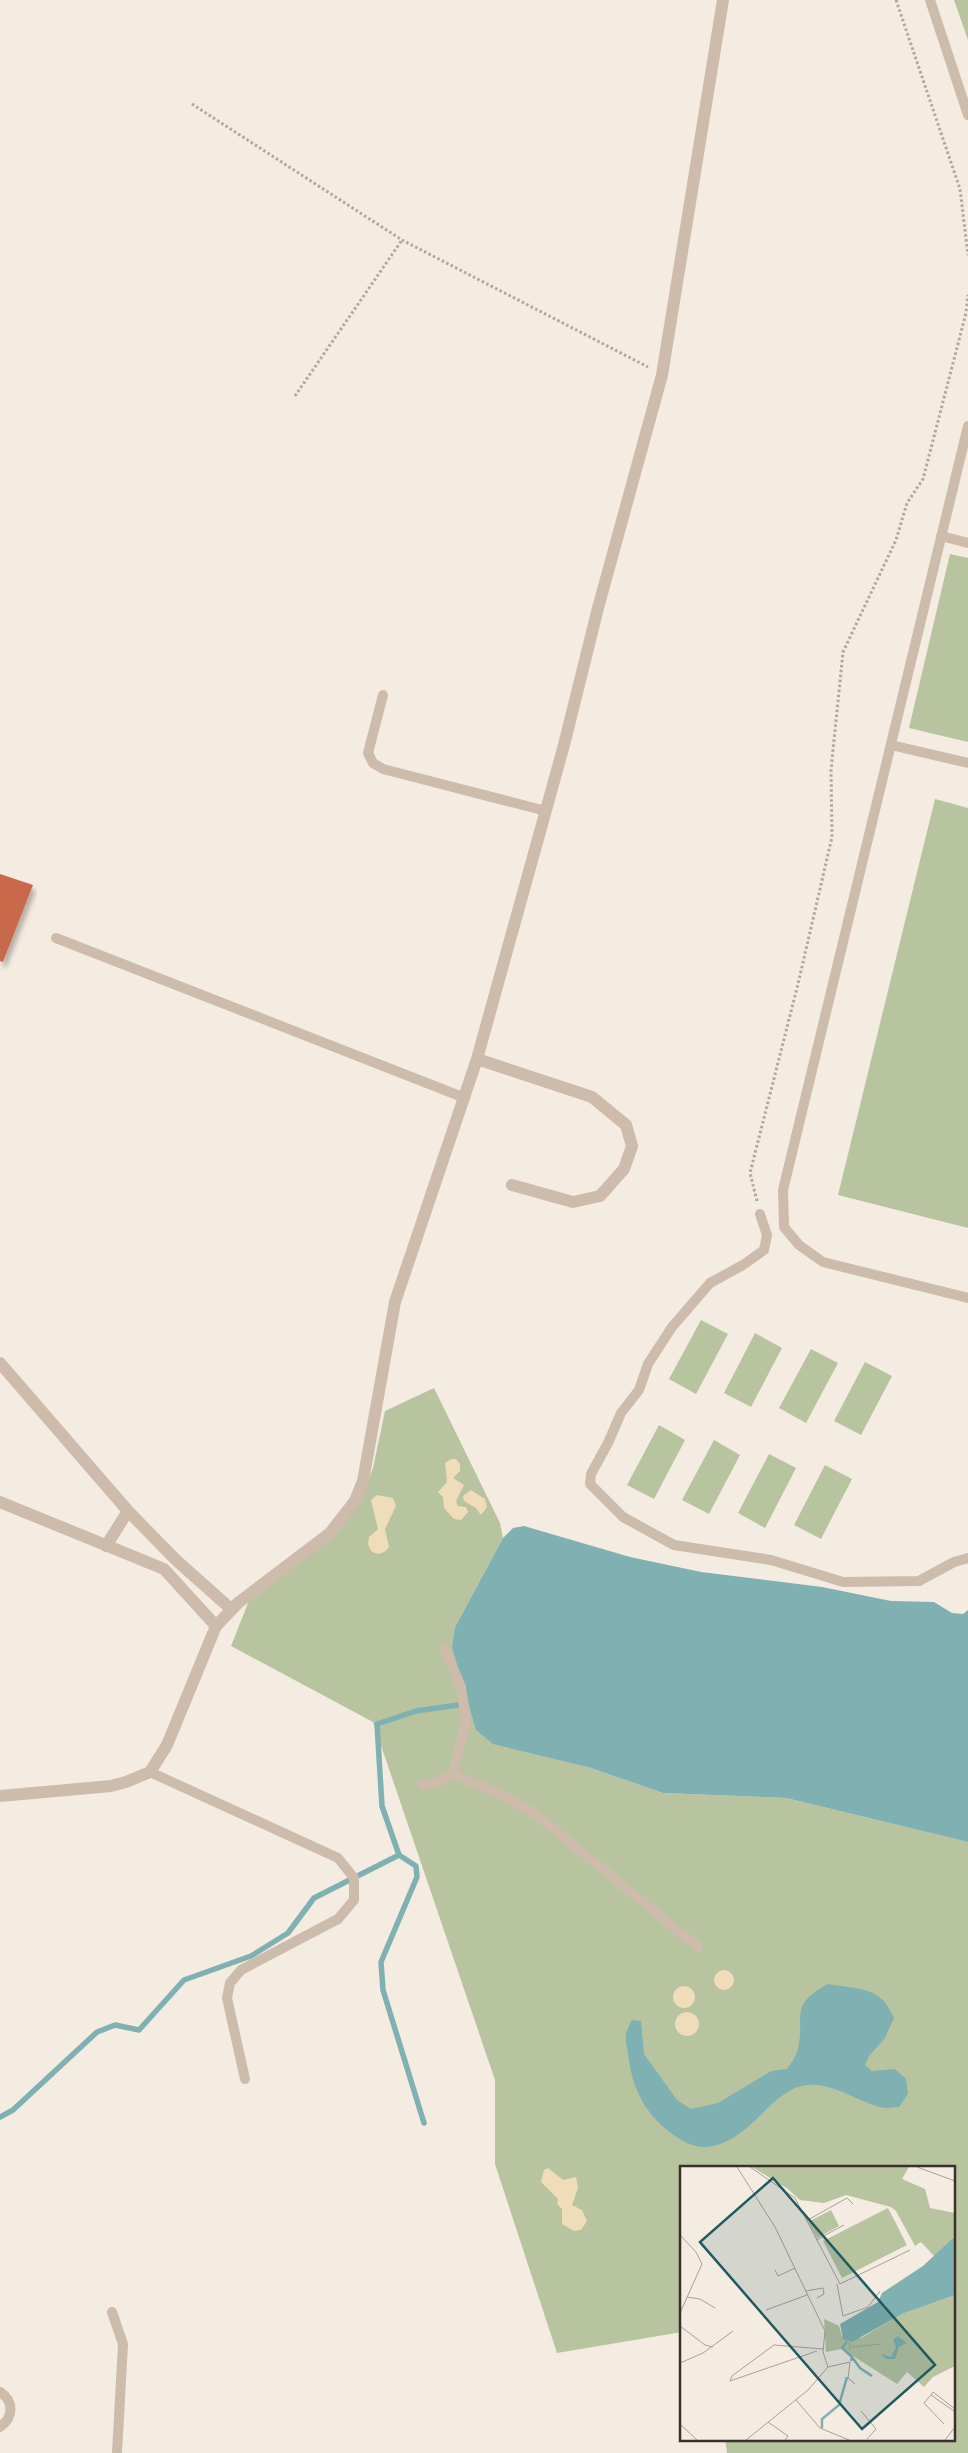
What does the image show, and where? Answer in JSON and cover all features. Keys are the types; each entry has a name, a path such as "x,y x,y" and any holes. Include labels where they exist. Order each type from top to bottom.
{"street":[{"path":"0,1796 111,1786 150,1772 167,1745 216,1626 231,1609 330,1533 354,1501 363,1481 395,1302 478,1059 662,375 723,0"},
{"path":"478,1059 592,1097 626,1125 632,1146 624,1169 600,1196 573,1202 512,1185"},
{"path":"0,1363 128,1511 176,1560 231,1609"},
{"path":"0,1502 164,1569 216,1626"},
{"path":"106,1546 128,1511"},
{"path":"164,1569 176,1560"}],"lane":[{"path":"930,0 968,115"},
{"path":"968,426 783,1190 784,1227 799,1245 823,1262 968,1298"},
{"path":"941,536 968,543"},
{"path":"383,695 368,753 373,763 383,770 546,811"},
{"path":"891,745 968,763"},
{"path":"56,938 465,1098"},
{"path":"760,1214 767,1235 764,1250 743,1265 710,1283 672,1328 648,1364 639,1390 621,1413 608,1443 591,1474 590,1484 623,1517 674,1545 771,1560 843,1582 919,1581 954,1562 968,1558"},
{"path":"422,1785 437,1783 453,1774 466,1722 461,1687 444,1646"},
{"path":"150,1772 338,1858 354,1878 354,1900 338,1919 242,1970 230,1983 227,1998 245,2079"},
{"path":"453,1774 497,1793 534,1813 698,1947"},
{"path":"112,2312 123,2344 117,2453"},
{"path":"0,2392 6,2396 11,2410 6,2423 0,2427"}],"path":[{"path":"896,0 960,189 968,255"},
{"path":"192,104 402,240 662,375"},
{"path":"295,396 402,240"},
{"path":"760,1214 750,1173 798,984 832,837 831,770 843,652 896,540 906,503 924,479 966,313 968,295"}],"green space":[{"path":"954,0 968,0 968,40"},
{"path":"950,554 968,558 968,742 909,728"},
{"path":"935,799 968,808 968,1228 838,1195"},
{"path":"701,1320 728,1334 696,1394 669,1379"},
{"path":"755,1333 782,1348 751,1407 724,1393"},
{"path":"811,1349 838,1363 806,1423 779,1408"},
{"path":"865,1362 892,1376 861,1435 834,1421"},
{"path":"434,1388 500,1523 503,1538 455,1627 588,1767 663,1793 786,1798 968,1842 968,2453 727,2453 725,2440 956,2440 956,2166 680,2166 680,2332 557,2353 495,2164 495,2080 373,1722 231,1646 250,1598 361,1500 373,1468 385,1411"},
{"path":"659,1425 685,1440 654,1499 627,1485"},
{"path":"714,1440 740,1455 709,1514 682,1500"},
{"path":"769,1454 796,1468 765,1528 738,1513"},
{"path":"825,1465 852,1479 821,1539 794,1525"}],"sand":[{"path":"451,1459 456,1459 460,1464 460,1471 453,1478 464,1485 456,1501 458,1506 466,1507 468,1512 461,1520 454,1519 444,1508 443,1497 438,1492 447,1482 445,1463"},
{"path":"471,1490 485,1499 487,1507 481,1515 476,1508 464,1501 463,1496"},
{"path":"377,1495 393,1498 396,1506 385,1529 389,1547 383,1553 378,1554 371,1551 368,1544 369,1537 378,1529 371,1500"},
{"path":"724,1970 731,1973 734,1980 731,1987 724,1990 717,1987 714,1980 717,1973"},
{"path":"684,1986 692,1989 695,1997 692,2005 684,2008 676,2005 673,1997 676,1989"},
{"path":"687,2012 692,2013 698,2019 698,2029 692,2035 687,2036 682,2035 676,2029 675,2024 676,2019 682,2013"},
{"path":"548,2168 563,2180 576,2177 578,2188 572,2205 582,2210 587,2221 581,2230 574,2231 562,2224 562,2209 557,2204 558,2199 541,2182 544,2170"}],"water":[{"path":"524,1526 630,1557 701,1572 822,1587 891,1601 934,1602 952,1613 963,1614 968,1610 968,1842 786,1798 663,1793 588,1767 493,1744 476,1730 452,1647 455,1627 503,1538 513,1528"},
{"path":"828,1984 868,1991 875,1994 888,2007 894,2018 885,2038 869,2056 865,2065 872,2071 895,2069 906,2079 908,2094 899,2107 882,2108 827,2087 808,2085 795,2088 783,2095 736,2136 722,2143 706,2147 698,2147 678,2138 665,2128 648,2110 633,2078 626,2044 627,2031 632,2020 641,2021 644,2054 677,2100 691,2109 718,2103 771,2071 787,2069 797,2052 802,2006 815,1992"}],"building":[{"path":"0,874 33,885 3,962 0,961"}],"waterway":[{"path":"0,2117 13,2110 97,2032 115,2025 139,2030 184,1980 251,1956 288,1933 314,1898 399,1855 382,1806 377,1724 416,1711 465,1704"},
{"path":"399,1855 416,1866 417,1877 381,1962 383,1990 424,2123"}]}
